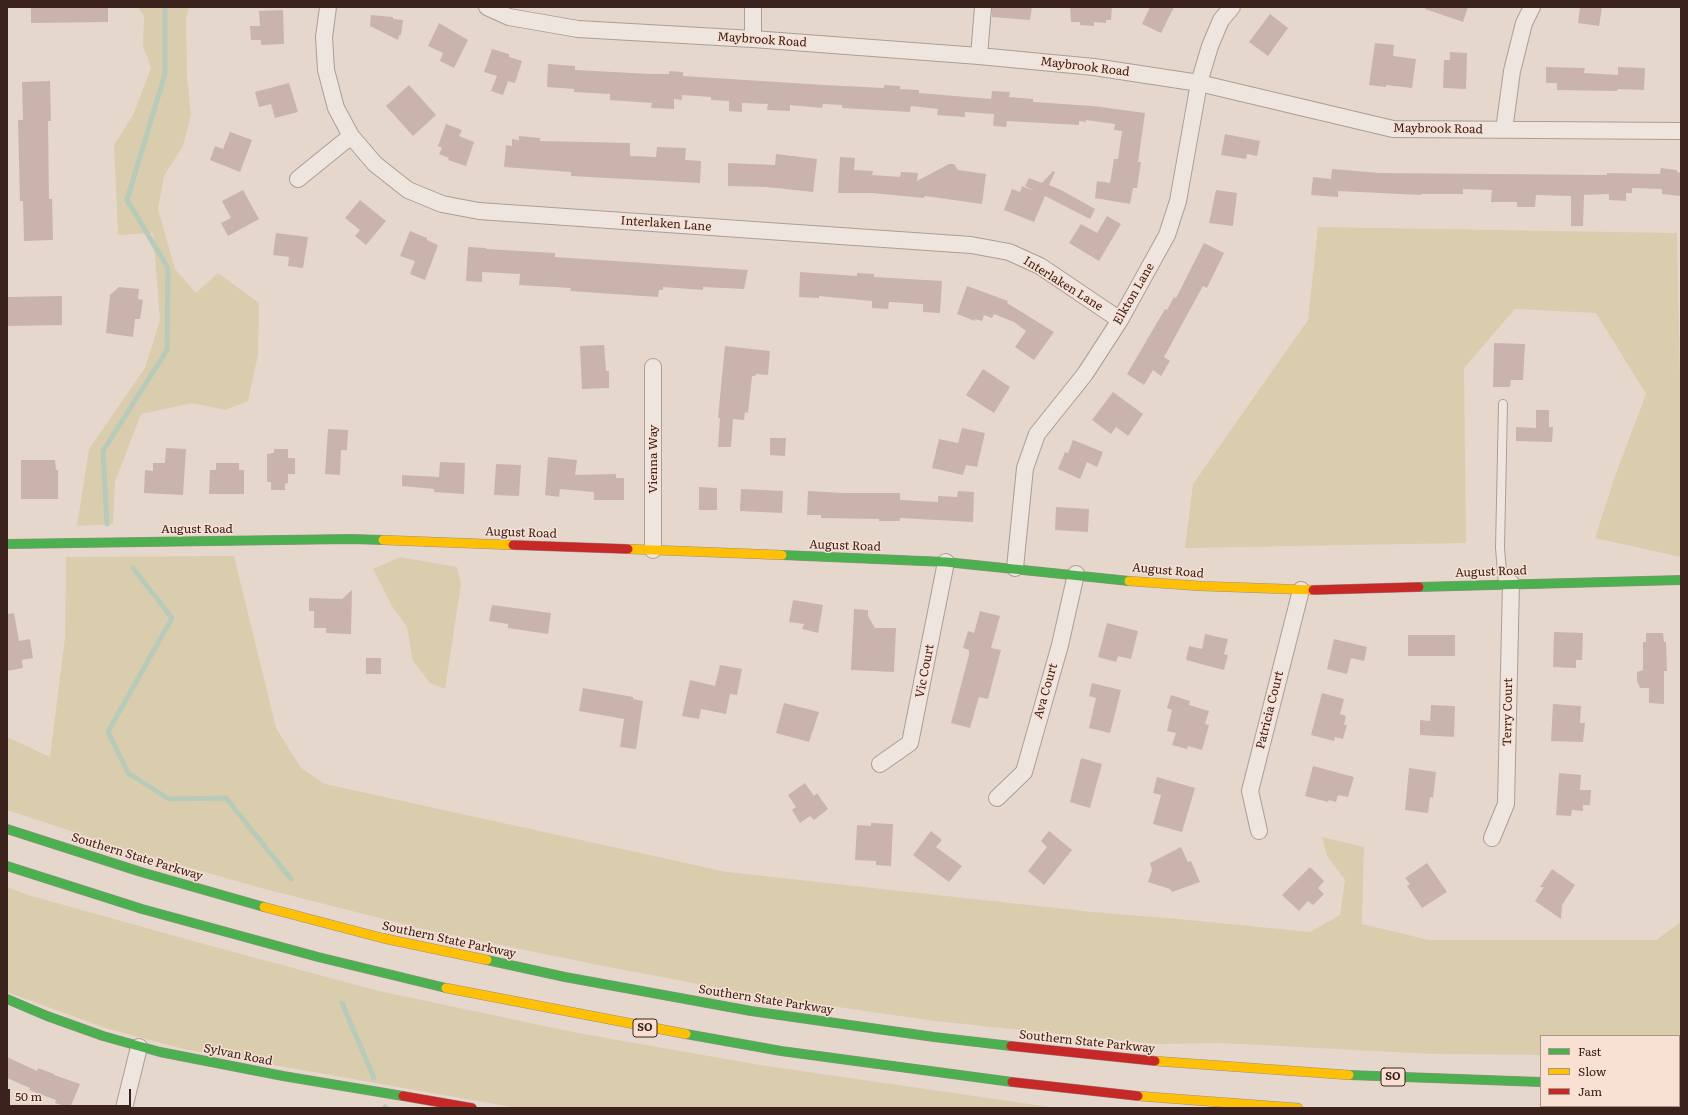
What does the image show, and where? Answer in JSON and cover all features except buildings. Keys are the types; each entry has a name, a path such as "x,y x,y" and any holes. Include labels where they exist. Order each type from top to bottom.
{"main road":[{"name":"August Road","path":"7,544 351,540 653,550 946,562 1076,574 1150,583 1301,590 1681,580"},
{"name":"Southern State Parkway","path":"7,829 156,876 382,938 565,977 751,1011 934,1037 1122,1058 1307,1073 1431,1079 1540,1082"},
{"name":"SO","path":"7,866 142,909 303,954 434,986 611,1021 797,1053 952,1075 1128,1094 1298,1108"},
{"name":"Sylvan Road","path":"7,999 70,1025 139,1047 283,1076 472,1108"}],"street":[{"name":"Interlaken Lane","path":"328,7 324,37 326,70 336,108 351,136 375,164 408,190 442,204 479,211 971,245 1009,252 1040,266 1120,320"},
{"name":"Maybrook Road","path":"487,7 509,17 578,29 753,39 979,56 1094,67 1199,83 1393,129 1681,131"},
{"path":"753,7 753,39"},
{"path":"979,56 983,7"},
{"name":"Elkton Lane","path":"1015,568 1025,468 1037,434 1086,374 1120,320 1167,235 1178,201 1199,83 1210,46 1222,20 1232,7"},
{"path":"1504,130 1512,71 1524,23 1532,7"},
{"path":"298,179 351,136"},
{"name":"Vienna Way","path":"653,367 653,550"},
{"name":"Vic Court","path":"880,764 910,743 946,562"},
{"name":"Ava Court","path":"997,798 1024,772 1060,645 1076,574"},
{"name":"Terry Court","path":"1492,838 1506,804 1507,584"},
{"name":"Patricia Court","path":"1259,831 1250,792 1301,590"},
{"path":"124,1108 139,1047"}],"lane":[{"path":"1503,404 1500,548 1507,584"}],"shaded area":[{"path":"138,7 189,7 186,18 187,77 191,115 183,146 164,176 158,209 175,269 196,293 218,273 259,303 258,355 248,401 225,410 192,403 141,414 115,482 113,524 77,526 89,449 145,368 160,320 153,233 118,235 114,145 133,115 151,68 143,48 144,16"},
{"path":"1318,227 1677,233 1681,426 1681,557 1595,538 1614,479 1646,394 1596,313 1515,309 1464,368 1466,543 1185,548 1193,484 1308,320"},
{"path":"234,556 276,728 301,768 325,784 727,872 1093,912 1310,932 1340,915 1345,880 1327,856 1322,837 1364,847 1362,924 1429,940 1656,940 1681,922 1681,1056 1680,1035 1540,1035 1540,1055 1432,1054 1221,1043 1156,1044 934,1021 762,996 603,966 423,929 257,887 122,848 7,810 7,737 50,757 65,637 66,557"},
{"path":"400,557 457,567 461,584 445,689 430,683 413,661 407,627 392,606 373,569"},
{"path":"7,887 28,895 379,991 578,1033 760,1065 1057,1108 517,1108 183,1049 105,1028 7,992"}],"waterway":[{"path":"107,524 103,451 167,350 168,268 127,200 165,74 165,7"},
{"path":"133,568 172,618 108,732 128,773 169,799 226,798 291,879"},
{"path":"342,1003 374,1078"}],"traffic: fast":[{"path":"7,544 351,539 383,540"},
{"path":"782,555 946,562 1129,581"},
{"path":"1419,587 1681,580"},
{"path":"7,829 141,872 264,907"},
{"path":"7,866 142,909 318,957 446,988"},
{"path":"487,960 565,977 751,1011 934,1037 1011,1046"},
{"path":"7,999 47,1016 103,1036 160,1052 283,1076 403,1096"},
{"path":"686,1034 781,1051 1012,1082"},
{"path":"1349,1075 1540,1082"}],"traffic: slow":[{"path":"383,540 513,545"},
{"path":"628,549 782,555"},
{"path":"1129,581 1200,586 1313,590"},
{"path":"264,907 382,938 487,960"},
{"path":"446,988 686,1034"},
{"path":"1155,1061 1349,1075"},
{"path":"1138,1096 1298,1108"}],"traffic: jam":[{"path":"513,545 628,549"},
{"path":"1313,590 1419,587"},
{"path":"1011,1046 1155,1061"},
{"path":"1012,1082 1138,1096"},
{"path":"403,1096 472,1108"}]}
